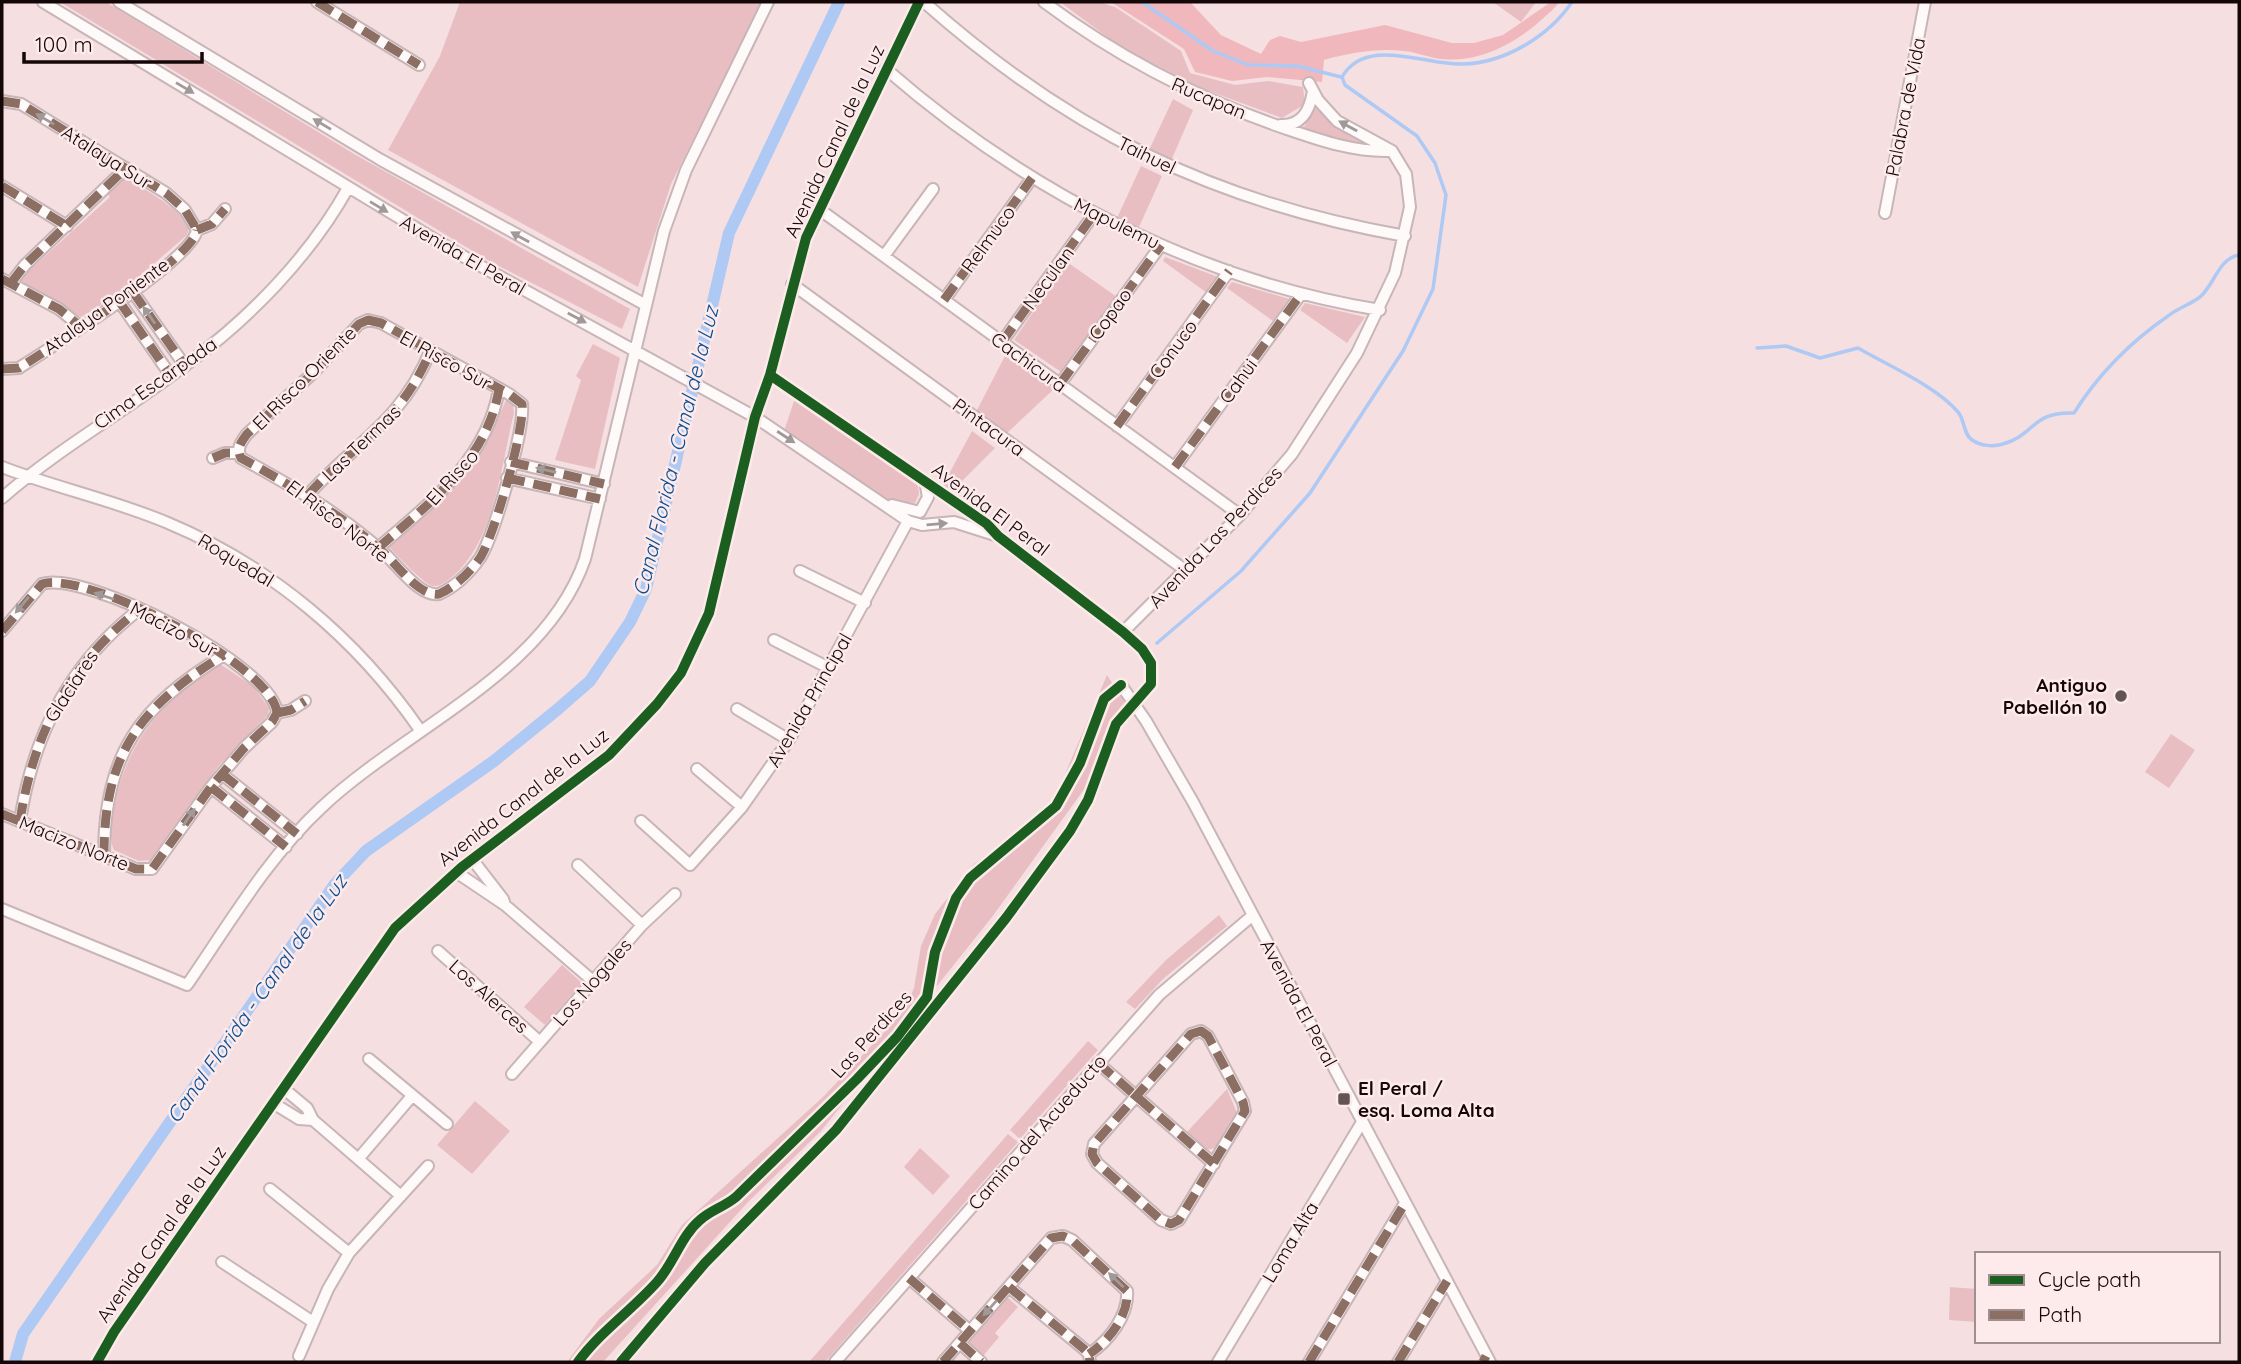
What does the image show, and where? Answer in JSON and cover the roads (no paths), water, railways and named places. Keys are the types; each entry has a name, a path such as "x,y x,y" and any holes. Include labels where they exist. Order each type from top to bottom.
{"street":[{"name":"Avenida El Peral","path":"43,2 484,268 755,417 908,521 922,525 954,522 998,536"},
{"path":"119,2 380,160 644,304"},
{"path":"317,2 419,65"},
{"path":"2,909 187,985 255,887 296,834 335,795 524,652 552,623 577,580 604,484 636,350 644,304 664,231 686,170 768,2"},
{"name":"Avenida Canal de la Luz","path":"97,1362 114,1332 395,928 472,859 609,755 657,704 681,673 709,613 755,417 770,375 792,284 819,209 921,2"},
{"name":"Taihuel","path":"921,2 1027,86 1084,122 1148,157 1210,184 1269,205 1346,225 1405,236"},
{"name":"Rucapan","path":"1044,2 1096,40 1163,79 1270,124 1363,150 1392,151"},
{"name":"Palabra de Vida","path":"1885,213 1925,2"},
{"name":"Mapulemu","path":"886,69 950,122 1032,178 1094,214 1161,245 1229,271 1301,294 1380,310"},
{"path":"1270,124 1290,125 1303,117 1310,105 1311,87 1337,121 1392,151"},
{"name":"Atalaya Sur","path":"3,97 21,104 173,198 190,217 197,230"},
{"name":"Avenida Las Perdices","path":"1124,632 1272,480 1310,427 1380,310 1405,236 1410,207 1409,183 1392,151"},
{"path":"81,327 59,309 6,281 126,168"},
{"name":"Relmuco","path":"944,300 1032,178"},
{"path":"2,186 67,226"},
{"name":"Cima Escarpada","path":"2,498 82,435 171,376 228,331 313,241 348,188"},
{"path":"884,256 933,189"},
{"name":"Atalaya Poniente","path":"7,370 81,327 133,292 194,239 197,230 208,227 226,209"},
{"name":"Cachicura","path":"819,209 1240,515"},
{"name":"Neculan","path":"1002,342 1094,214"},
{"name":"Copao","path":"1060,384 1161,245"},
{"name":"Conuco","path":"1117,426 1229,271"},
{"name":"Pintacura","path":"792,284 1185,570"},
{"path":"133,292 185,366"},
{"name":"Cahui","path":"1175,467 1301,294"},
{"path":"119,302 171,376"},
{"name":"El Risco Sur","path":"368,320 377,321 522,404 511,462"},
{"name":"El Risco Oriente","path":"239,453 239,446 247,434 314,372 359,324 368,320"},
{"name":"Las Termas","path":"308,495 400,407 415,386 430,352"},
{"name":"Avenida El Peral","path":"770,375 987,524 998,536 1124,632 1142,649 1151,663 1151,684 1139,699"},
{"name":"El Risco","path":"378,548 445,488 470,460 488,431 499,389"},
{"path":"213,458 225,453 239,453"},
{"name":"El Risco Norte","path":"239,453 241,458 308,495 378,548 432,595 449,589 480,558 493,530 507,478"},
{"path":"600,499 507,478 511,462 604,484"},
{"name":"Roquedal","path":"2,467 166,522 216,545 266,576 301,601 345,640 391,691 420,730"},
{"name":"Avenida El Peral","path":"885,505 920,512 928,498 925,481"},
{"name":"Avenida Principal","path":"641,821 690,865 742,807 789,740 908,521"},
{"path":"800,571 865,603"},
{"name":"Macizo Sur","path":"2,631 36,589 46,583 79,588 140,609 183,629 224,655 268,693 277,713"},
{"name":"Glaciares","path":"20,821 34,757 55,705 96,648 140,609"},
{"path":"774,640 829,668"},
{"path":"104,855 105,822 112,787 120,759 134,732 172,690 224,655"},
{"name":"Avenida El Peral","path":"1121,685 1139,699 1447,1281 1486,1360"},
{"path":"621,1362 705,1264 836,1130 1006,918 1082,810 1116,724 1139,699"},
{"path":"286,848 211,787 272,722 277,713 291,710 305,701"},
{"path":"737,709 789,740"},
{"path":"697,769 742,807"},
{"path":"222,774 296,834"},
{"name":"Macizo Norte","path":"2,814 148,870 158,864 211,787"},
{"path":"472,859 503,898 505,905"},
{"path":"578,865 642,925"},
{"path":"456,872 505,905 593,981"},
{"name":"Los Nogales","path":"512,1074 642,925 675,894"},
{"name":"Camino del Acueducto","path":"835,1362 1158,995 1253,915"},
{"name":"Los Alerces","path":"438,951 540,1042"},
{"path":"1201,1031 1208,1036 1243,1102 1245,1111 1214,1164 1179,1220 1171,1224 1161,1220 1097,1163 1092,1154 1094,1144 1192,1034 1201,1031"},
{"path":"369,1059 447,1125"},
{"path":"1098,1063 1214,1164"},
{"path":"283,1087 307,1108 313,1120 401,1196"},
{"path":"359,1158 412,1096"},
{"path":"272,1103 299,1119 313,1120"},
{"name":"Loma Alta","path":"1217,1362 1362,1122"},
{"path":"299,1356 313,1322 349,1253 428,1166"},
{"path":"270,1189 349,1253"},
{"path":"1309,1362 1405,1203"},
{"path":"943,1362 1051,1238 1063,1236 1077,1244 1127,1291 1128,1300 1115,1329 1090,1358 1009,1287"},
{"path":"222,1262 313,1322"},
{"path":"909,1278 970,1331"},
{"path":"1398,1362 1447,1281"},
{"path":"960,1343 981,1362"}],"waterway":[{"name":"Canal Florida - Canal de la Luz","path":"15,1362 23,1334 335,884 366,851 494,761 590,681 630,622 646,589 729,233 839,2"},
{"path":"1142,2 1213,51 1248,65 1298,66 1341,77"},
{"path":"1157,643 1241,571 1310,493 1403,351 1433,289 1446,195 1435,163 1417,136 1345,85 1342,77 1353,64 1381,55 1463,64 1495,59 1538,36 1551,26 1572,2"},
{"path":"1757,348 1786,346 1820,358 1858,348 1949,402 1960,415 1972,440 1983,445 1999,445 2014,440 2050,416 2074,413 2104,372 2128,348 2172,313 2200,297 2226,261 2239,255"}],"place":[{"name":"Antiguo Pabellón 10","path":"2121,696"},
{"name":"El Peral / esq. Loma Alta","path":"1344,1099"}]}
